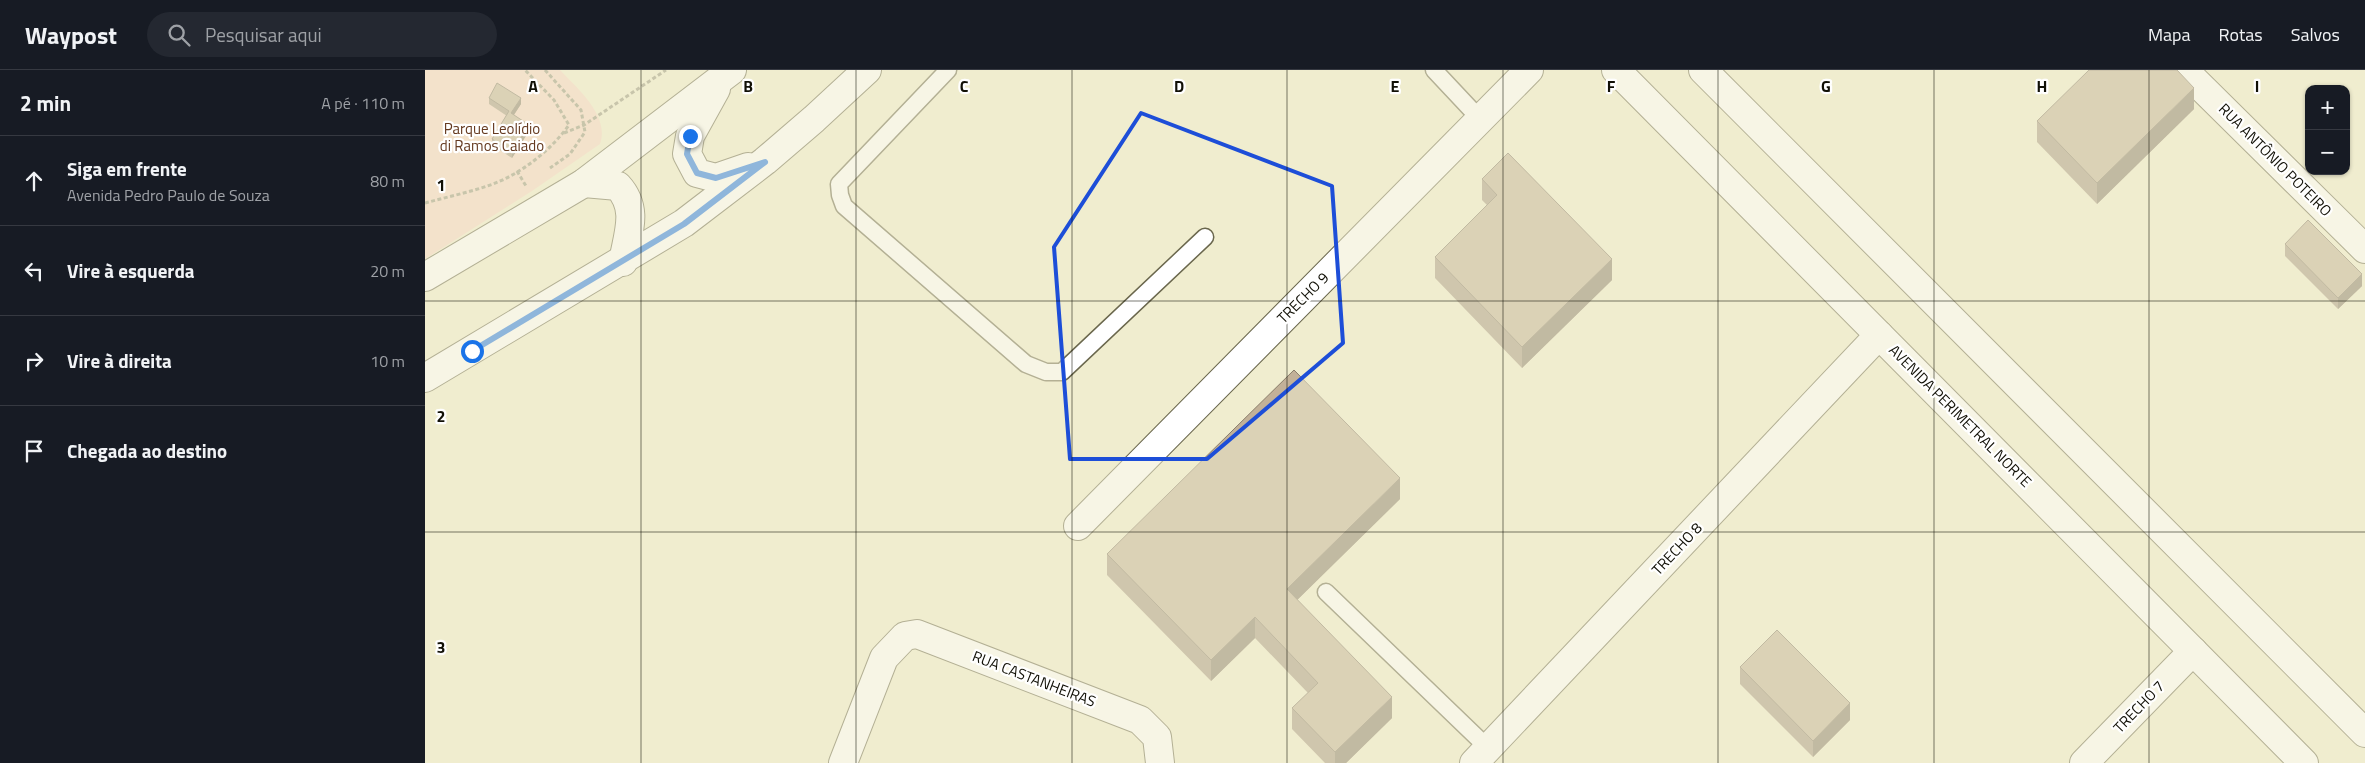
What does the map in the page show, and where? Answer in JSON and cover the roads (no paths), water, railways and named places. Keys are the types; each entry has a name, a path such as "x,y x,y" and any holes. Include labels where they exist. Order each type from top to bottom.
{"main road":[{"path":"425,378 684,224 765,162 814,120 867,70"},
{"name":"TRECHO 9","path":"1078,526 1529,70"},
{"name":"AVENIDA PERIMETRAL NORTE","path":"1616,70 2304,763"},
{"path":"1703,70 2365,733"},
{"name":"RUA ANTÔNIO POTEIRO","path":"2184,70 2365,249"},
{"path":"726,76 690,136 687,154 697,173 716,178 765,162"},
{"path":"425,277 584,183 726,76"},
{"path":"584,183 618,186 627,196 631,206 630,224 623,262"},
{"name":"TRECHO 8","path":"1481,756 1879,336"},
{"name":"RUA CASTANHEIRAS","path":"843,763 884,658 905,636 917,634 1140,720 1159,750"},
{"name":"TRECHO 7","path":"2084,763 2193,652"}],"lane":[{"path":"948,70 839,184 840,195 844,206 1026,364 1046,372 1062,372 1205,237"},
{"path":"1434,70 1480,119"},
{"path":"1326,592 1481,756"}],"park label":[{"name":"Parque Leolídio di Ramos Caiado","path":"492,138"}]}
